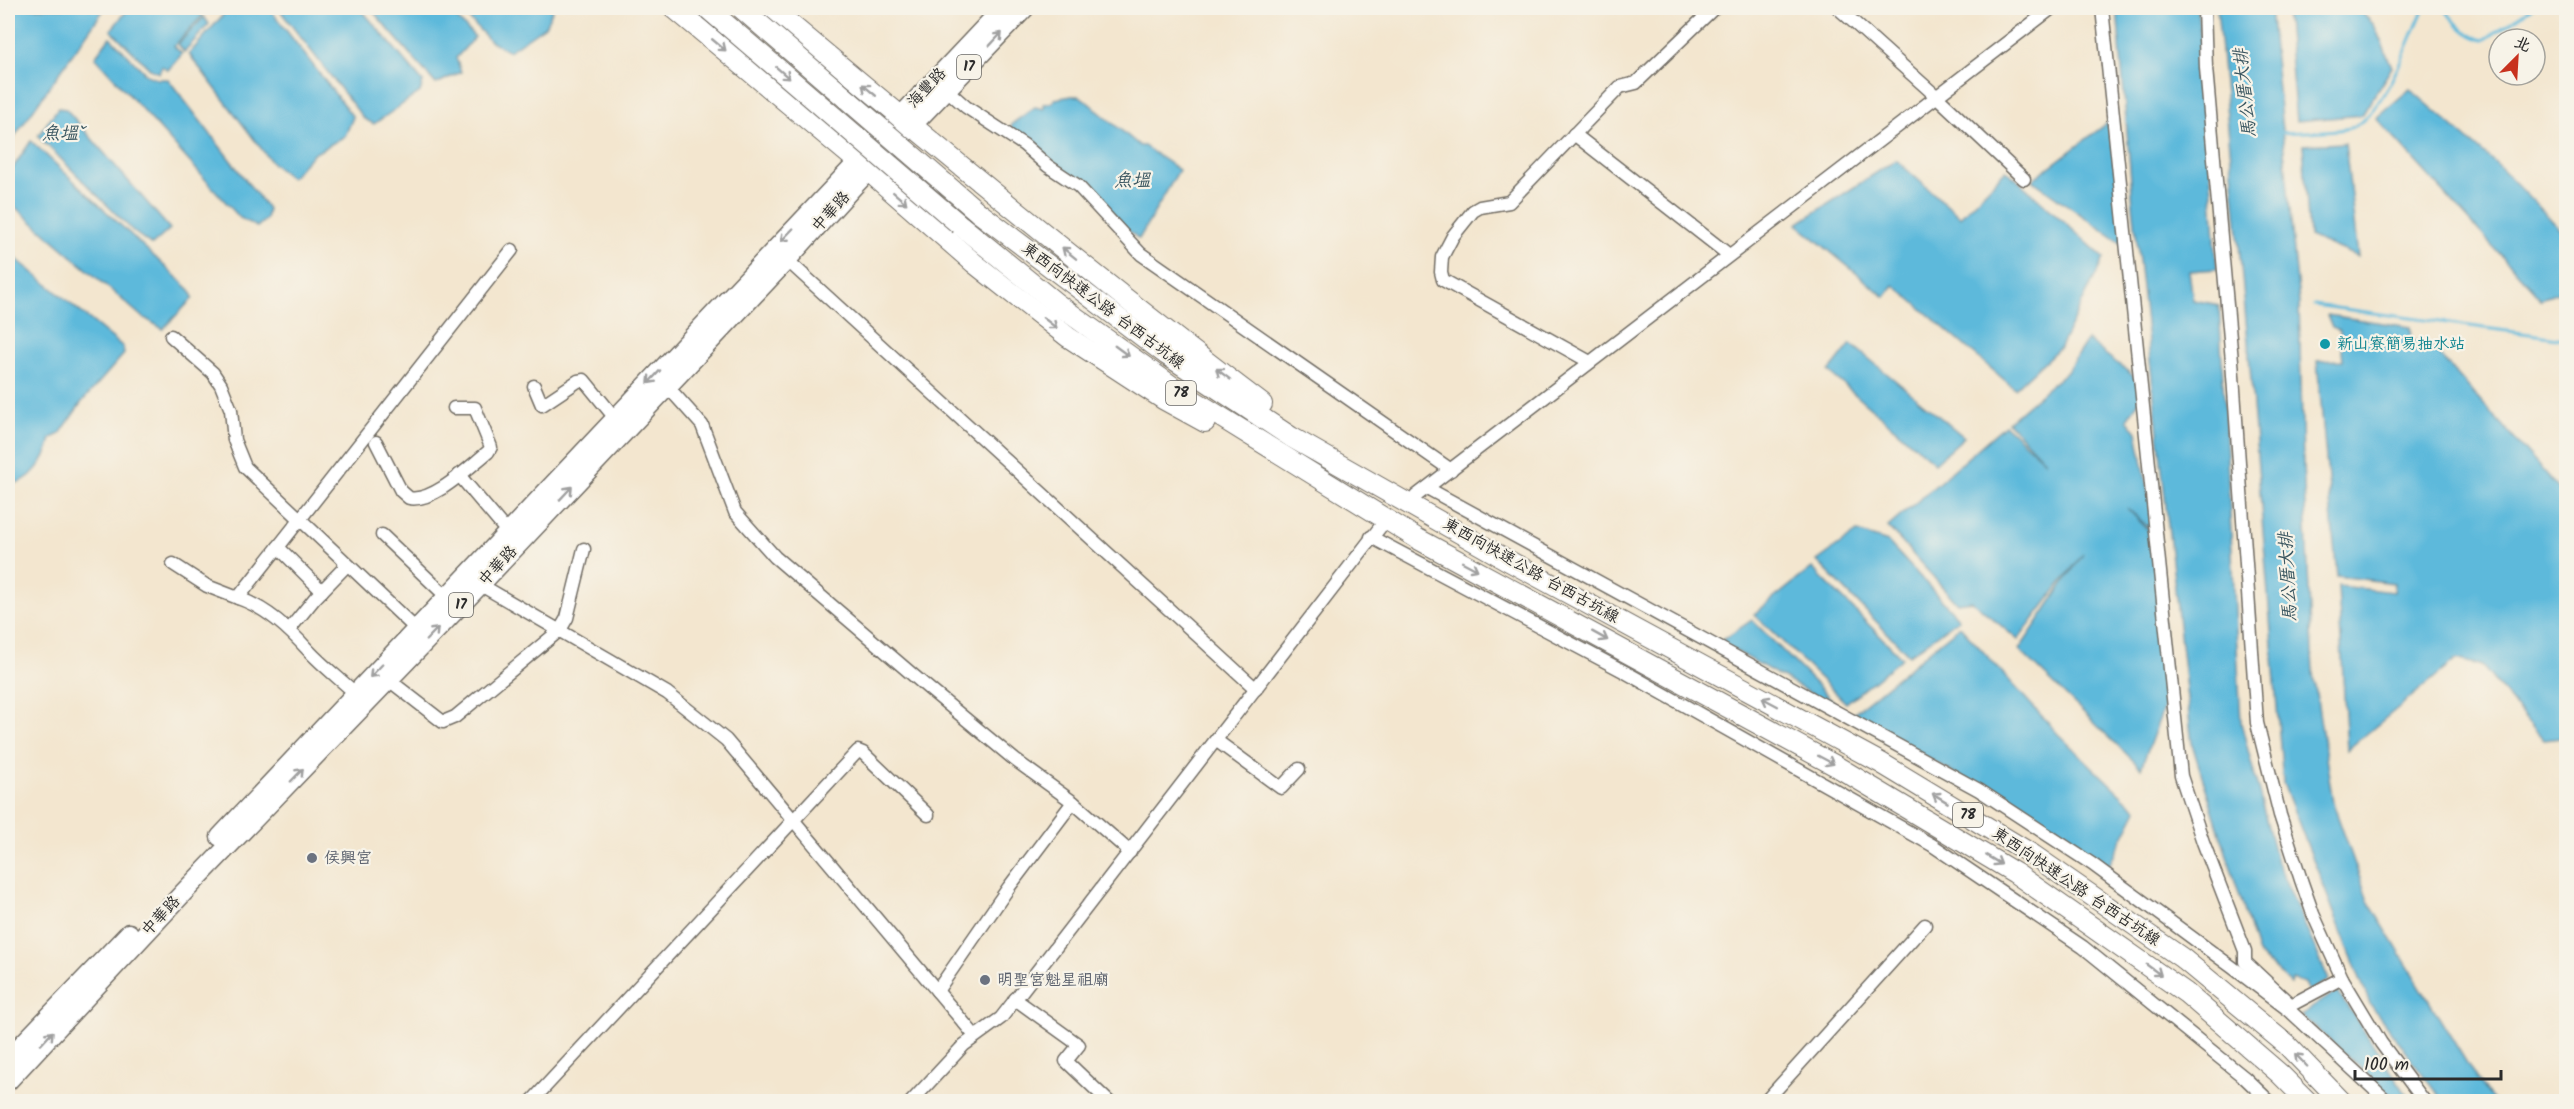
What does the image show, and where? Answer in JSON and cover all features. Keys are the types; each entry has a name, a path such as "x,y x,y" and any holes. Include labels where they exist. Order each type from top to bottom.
{"highway":[{"path":"674,8 863,166 974,263 1068,337 1162,399 1418,538"},
{"name":"東西向快速公路 台西古坑線","path":"707,8 960,225 1057,304 1177,390 1418,538 1836,765 2015,873 2186,993 2308,1101"},
{"name":"東西向快速公路 台西古坑線","path":"741,8 978,212 1167,355 1291,437 1556,586 1881,763 2033,855 2182,958 2287,1045 2342,1101"},
{"path":"771,8 906,122 1162,328 1275,413 1426,514"}],"main road":[{"name":"海豐路","path":"906,122 1003,8"},
{"name":"海豐路","path":"906,122 947,90 1025,8"},
{"name":"中華路","path":"8,1059 447,597 474,580 508,533 615,418 906,122"},
{"name":"中華路","path":"8,1081 184,892 388,680 474,580 667,386 787,260 863,166"}],"street":[{"path":"1590,362 1443,280 1442,257 1453,236 1473,211 1480,207 1509,202 1620,87 1636,83 1714,8"},
{"path":"1838,8 2024,179"},
{"path":"1416,496 2052,8"},
{"path":"2102,8 2181,776 2203,842 2245,951 2245,962 2291,1005 2343,978"},
{"path":"2204,8 2206,68 2227,293 2257,723 2280,814 2313,914 2343,978 2381,1043 2425,1101"},
{"path":"947,90 966,107 1024,145 1048,166 1078,186 1141,254 1451,470"},
{"path":"1574,134 1730,255"},
{"path":"238,598 512,250"},
{"path":"787,260 1256,689"},
{"path":"171,336 213,373 220,385 231,411 234,440 245,467 416,629"},
{"path":"534,386 542,405 578,381 584,380 615,418"},
{"path":"667,386 702,425 735,512 775,557 953,709 1015,760 1072,802 1130,852"},
{"path":"376,442 401,491 409,498 426,498 459,475 491,447 475,408 454,408"},
{"path":"459,475 508,533"},
{"path":"1427,488 1988,796 2092,864 2290,1011 2388,1101"},
{"path":"911,1101 964,1045 1001,1018 1381,526"},
{"path":"382,535 447,597"},
{"path":"1371,537 1634,677 1932,845 2083,947 2245,1078 2270,1101"},
{"path":"278,547 322,591"},
{"path":"388,680 443,722 455,717 560,630 567,618 584,549"},
{"path":"173,564 207,586 258,605 289,630 355,693"},
{"path":"289,630 347,565"},
{"path":"474,580 668,693 726,740 975,1036"},
{"path":"1217,741 1281,788 1299,769"},
{"path":"531,1101 792,819 858,751 863,753 928,815"},
{"path":"938,991 1009,887 1072,802"},
{"path":"1769,1100 1925,925"},
{"path":"1015,999 1079,1045 1066,1061 1109,1101"}],"water":[{"path":"8,8 105,8 8,146"},
{"path":"129,8 196,8 203,15 174,46 182,54 168,70 162,66 159,73 150,69 111,30"},
{"path":"229,8 269,8 353,117 345,136 312,155 291,178 273,164 189,54"},
{"path":"278,8 360,8 423,82 420,92 374,124 364,119"},
{"path":"370,8 447,8 475,37 456,58 461,72 436,84"},
{"path":"459,8 553,9 545,26 509,51 491,42"},
{"path":"2117,8 2197,8 2203,58 2217,269 2189,271 2193,300 2219,305 2241,723 2277,862 2329,980 2309,992 2305,983 2292,979 2291,984 2258,954 2192,744 2133,205"},
{"name":"馬公厝大排","path":"2217,8 2270,8 2299,303 2303,465 2313,673 2333,803 2368,901 2479,1083 2494,1101 2443,1101 2370,1004 2283,783 2248,342"},
{"path":"2286,8 2357,8 2374,25 2392,67 2362,115 2296,121"},
{"path":"204,17 209,24 184,52 178,44"},
{"path":"110,37 147,75 157,79 168,79 268,209 266,219 257,227 240,218 95,57"},
{"path":"2410,89 2503,170 2566,235 2566,290 2541,299 2376,118"},
{"name":"魚塭","path":"1080,96 1140,146 1144,146 1179,170 1139,239 1126,229 1101,198 1011,129 1012,124 1035,107 1044,109 1044,104"},
{"name":"魚塭ˇ","path":"58,108 66,109 170,229 152,245 134,232 38,136"},
{"path":"2113,119 2128,248 2032,180"},
{"path":"31,141 190,290 193,298 163,329 141,316 8,201 8,175"},
{"path":"2345,143 2358,257 2309,236 2303,145"},
{"path":"1896,160 1960,217 2006,170 2104,258 2060,347 2015,389 1894,285 1885,297 1797,224"},
{"path":"8,252 123,347 124,354 81,403 60,434 51,438 46,454 36,469 16,483 8,483"},
{"path":"2327,315 2410,327 2411,340 2431,345 2566,497 2566,734 2562,738 2543,740 2482,666 2457,659 2347,750 2338,586 2393,592 2394,583 2337,576 2317,361 2343,360 2340,330 2332,327"},
{"path":"2087,340 2140,381 2142,397 2127,419 2137,432 2156,534 2127,508 2155,537 2169,693 2141,768 2019,650 2083,554 2018,640 1972,601 1957,603 1888,527 2005,425 2046,462 2008,422 2067,371"},
{"path":"1851,344 1964,437 1935,463 1829,372"},
{"path":"1857,532 1888,542 1959,619 1909,655 1817,561"},
{"path":"1812,568 1902,658 1846,703 1754,614"},
{"path":"1752,620 1845,713 1720,642"},
{"path":"1960,626 2058,734 2137,810 2108,867 1983,789 1850,716"},
{"path":"2337,991 2411,1101 2398,1101 2301,1015"}],"waterway":[{"path":"2280,133 2350,128 2362,121 2374,109 2394,75 2424,8"},
{"path":"2444,8 2466,32 2484,40 2532,8"},
{"path":"2314,305 2566,339"}],"place":[{"name":"新山寮簡易抽水站","path":"2325,344"},
{"name":"侯興宮","path":"312,858"},
{"name":"明聖宮魁星祖廟","path":"985,980"}]}
